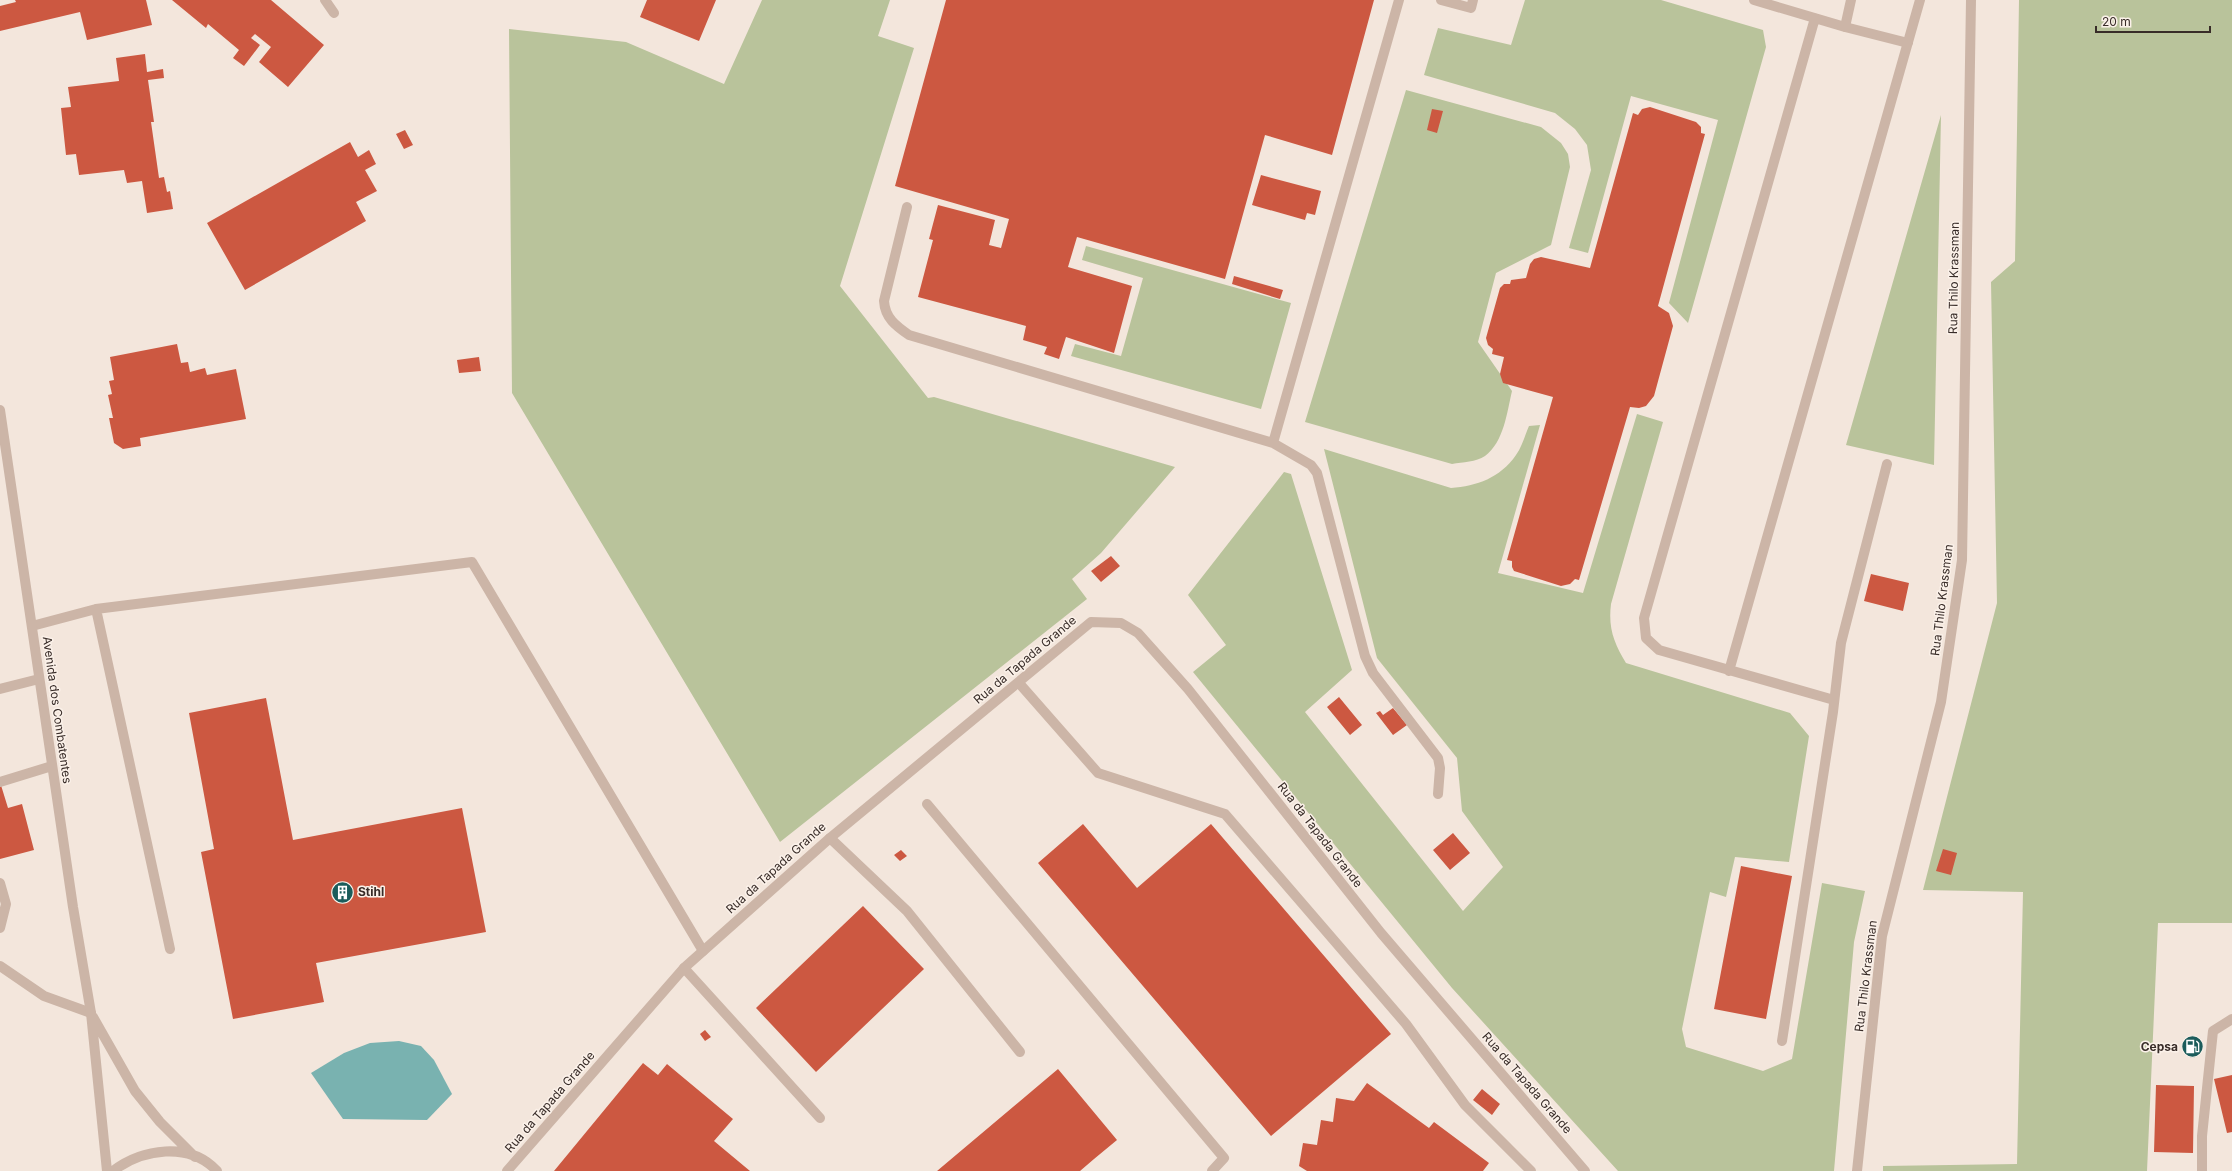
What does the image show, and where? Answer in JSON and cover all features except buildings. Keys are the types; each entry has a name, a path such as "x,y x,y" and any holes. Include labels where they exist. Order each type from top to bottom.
{"street":[{"path":"325,0 334,13"},
{"path":"1273,443 1399,0"},
{"path":"1441,0 1471,8 1473,0"},
{"path":"1754,0 1845,27 1908,43"},
{"path":"1845,27 1851,0"},
{"path":"1729,671 1920,0"},
{"name":"Rua Thilo Krassman","path":"1857,1171 1882,936 1941,702 1962,560 1971,0"},
{"path":"1815,18 1644,618 1646,638 1659,650 1834,700"},
{"path":"907,207 884,301 884,311 895,326 909,336 1273,443 1311,465 1317,474 1365,656 1373,673 1438,758 1440,768 1438,794"},
{"name":"Avenida dos Combatentes","path":"0,410 52,766 91,1014 107,1171"},
{"path":"1782,1040 1834,700 1841,643 1887,464"},
{"path":"32,626 96,609 472,562 703,951"},
{"path":"96,609 170,949"},
{"name":"Rua da Tapada Grande","path":"507,1171 684,968 830,838 1091,622 1121,623 1138,634 1188,689 1381,933 1585,1171"},
{"path":"0,689 39,679"},
{"path":"1019,683 1098,773 1225,814 1406,1024 1465,1105 1531,1171"},
{"path":"0,782 52,766"},
{"path":"927,804 1224,1158 1212,1171"},
{"path":"830,838 907,911 1020,1052"},
{"path":"0,883 6,904 0,928"},
{"path":"0,966 44,996 91,1014"},
{"path":"684,968 820,1118"},
{"name":"Avenida dos Combatentes","path":"91,1014 135,1091 160,1122 195,1157"},
{"path":"2202,1171 2202,1136 2213,1031 2232,1019"},
{"path":"113,1171 126,1161 148,1152 172,1151 195,1157 217,1171"}],"green space":[{"path":"762,0 890,0 878,36 914,48 840,286 928,398 934,397 1175,467 1101,553 1072,579 1087,599 780,842 512,393 509,29 626,42 724,84"},
{"path":"1525,0 1661,0 1763,30 1766,47 1688,323 1669,303 1718,120 1631,96 1588,253 1569,248 1591,170 1587,145 1575,129 1555,113 1424,75 1438,28 1511,45"},
{"path":"2019,0 2232,0 2232,923 2158,923 2147,1171 1883,1171 1883,1166 2017,1164 2023,892 1923,890 1997,603 1991,282 2015,261"},
{"path":"1406,90 1541,127 1561,143 1568,154 1570,167 1551,245 1496,273 1478,342 1512,391 1504,426 1497,443 1485,456 1478,460 1469,462 1452,464 1305,422"},
{"path":"1941,115 1934,465 1846,445"},
{"path":"1086,246 1291,303 1261,409 1071,356 1075,344 1121,356 1143,278 1082,260"},
{"path":"1637,414 1663,422 1611,604 1611,628 1615,642 1622,656 1626,663 1790,713 1809,736 1789,862 1735,857 1726,897 1710,892 1682,1029 1686,1047 1763,1071 1792,1059 1822,883 1865,891 1854,942 1834,1171 1618,1171 1452,988 1193,672 1226,645 1188,595 1284,472 1291,474 1352,670 1305,712 1463,911 1503,867 1462,811 1457,758 1377,658 1324,449 1451,488 1461,487 1479,483 1503,470 1518,452 1529,426 1540,425 1498,573 1583,593"}],"water":[{"path":"399,1041 421,1046 434,1060 452,1094 427,1120 343,1119 311,1073 344,1053 370,1043"}],"place":[{"name":"Stihl","path":"343,892"},
{"name":"Cepsa","path":"2193,1047"}]}
